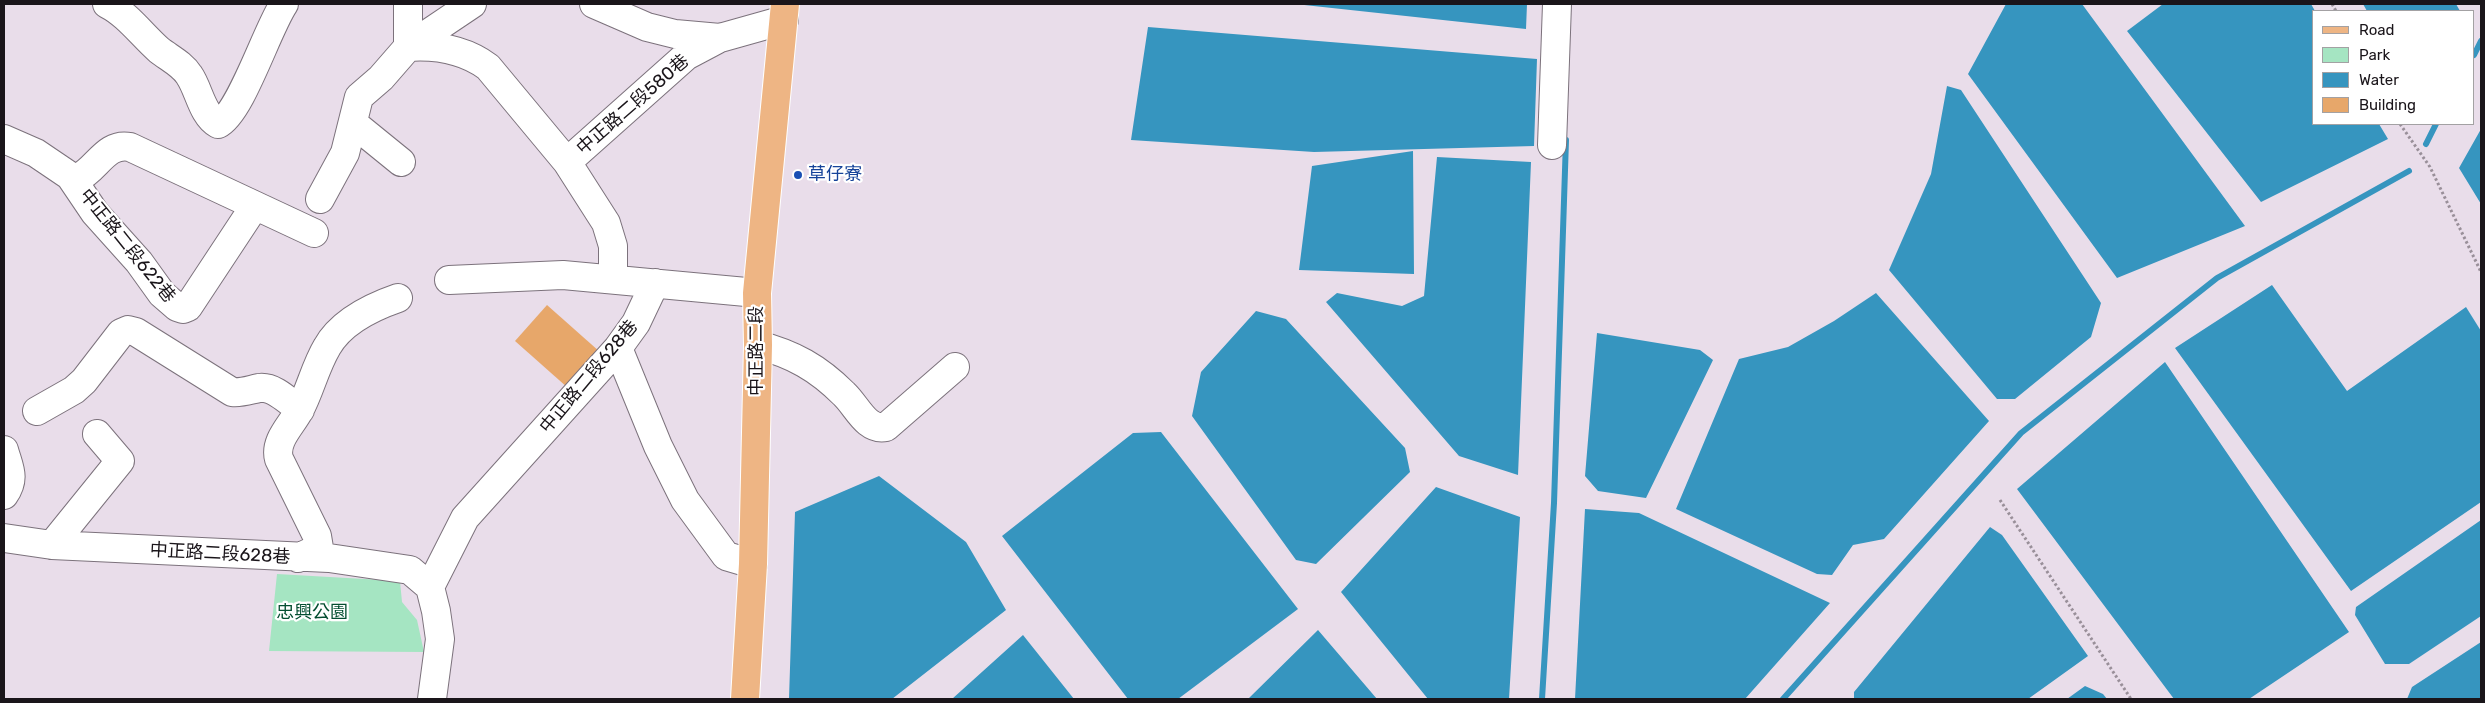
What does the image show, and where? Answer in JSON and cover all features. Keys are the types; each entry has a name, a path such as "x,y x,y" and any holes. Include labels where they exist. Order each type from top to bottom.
{"main road":[{"name":"中正路二段","path":"745,699 753,564 758,345 757,293 784,12"}],"street":[{"path":"408,4 408,47"},
{"path":"320,199 345,153 359,97 381,78 408,47 472,4"},
{"path":"594,4 648,27 675,34 720,38"},
{"path":"1552,145 1557,4"},
{"path":"117,6 127,19 159,50 185,69 200,99 214,122 218,124 223,122 235,104 279,5"},
{"name":"中正路二段580巷","path":"568,162 686,56 720,38 784,12"},
{"name":"中正路二段580巷","path":"408,47 441,47 480,61 488,67 568,162 610,232 613,279"},
{"path":"353,122 401,162"},
{"name":"中正路二段622巷","path":"4,139 36,153 70,176 78,178 84,175 113,148 121,145 130,147 254,207 314,233"},
{"name":"中正路二段622巷","path":"70,176 95,213 139,262 162,294 177,308 183,309 188,306 254,207"},
{"path":"449,280 563,275 757,293"},
{"name":"中正路二段628巷","path":"4,538 52,545 329,558 410,570 430,588 465,518 618,348 636,323 655,283"},
{"path":"298,558 319,548 317,536 277,452 278,444 300,410 331,341 371,308 398,298"},
{"path":"37,411 79,386 121,333 128,330 136,332 232,392 242,393 259,388 269,388 300,410"},
{"path":"758,345 784,351 813,368 844,394 872,426 879,428 886,427 955,367"},
{"path":"618,348 658,446 684,500 726,556 753,564"},
{"path":"52,545 120,461 97,434"},
{"path":"4,450 11,476 11,486 4,495"},
{"path":"430,588 440,639 432,699"}],"path":[{"path":"2401,125 2430,166 2481,272"},
{"path":"2000,500 2130,699"}],"green space":[{"name":"忠興公園","path":"277,574 400,581 402,602 417,620 424,652 269,651"}],"water":[{"path":"1295,4 1527,4 1526,29"},
{"path":"2006,4 2082,4 2245,226 2117,278 1968,74"},
{"path":"2163,4 2311,4 2314,10 2312,10 2312,125 2380,125 2388,139 2261,202 2127,31"},
{"path":"2363,4 2456,4 2459,10 2366,10"},
{"path":"1148,27 1537,59 1534,146 1314,152 1131,140"},
{"path":"1947,86 1961,90 2101,303 2091,337 2015,399 1997,399 1889,270 1931,174"},
{"path":"2481,129 2481,204 2459,168"},
{"path":"1413,151 1414,274 1299,270 1312,166"},
{"path":"1437,157 1531,162 1518,475 1459,456 1326,302 1337,293 1402,306 1424,296"},
{"path":"2272,285 2347,391 2466,307 2481,331 2481,502 2351,591 2175,348"},
{"path":"1876,293 1989,421 1884,539 1853,545 1832,575 1817,574 1676,509 1739,359 1788,347 1834,321"},
{"path":"1256,311 1286,319 1405,448 1410,472 1316,564 1296,560 1192,416 1201,372"},
{"path":"1597,333 1700,350 1713,360 1646,498 1598,491 1585,476"},
{"path":"2165,362 2349,632 2249,699 2174,699 2017,489"},
{"path":"1161,432 1298,609 1178,699 1128,699 1002,536 1133,433"},
{"path":"879,476 966,542 1006,610 892,699 789,699 795,512"},
{"path":"1436,487 1520,517 1509,699 1428,699 1341,592"},
{"path":"1585,509 1639,513 1830,603 1745,699 1575,699"},
{"path":"2481,520 2481,616 2409,664 2385,664 2355,615 2356,607"},
{"path":"1990,527 2002,535 2088,656 2028,699 1854,699 1854,692"},
{"path":"1318,630 1377,699 1248,699"},
{"path":"1023,635 1074,699 952,699"},
{"path":"2481,642 2481,699 2407,699 2412,687"},
{"path":"2085,686 2103,694 2107,699 2067,699"}],"building":[{"path":"547,305 600,352 568,388 515,341"}],"waterway":[{"path":"2475,53 2481,41"},
{"path":"2426,144 2436,125"},
{"path":"1542,699 1554,503 1566,140"},
{"path":"1783,699 2021,433 2217,278 2409,171"}],"place":[{"name":"草仔寮","path":"798,175"}]}
